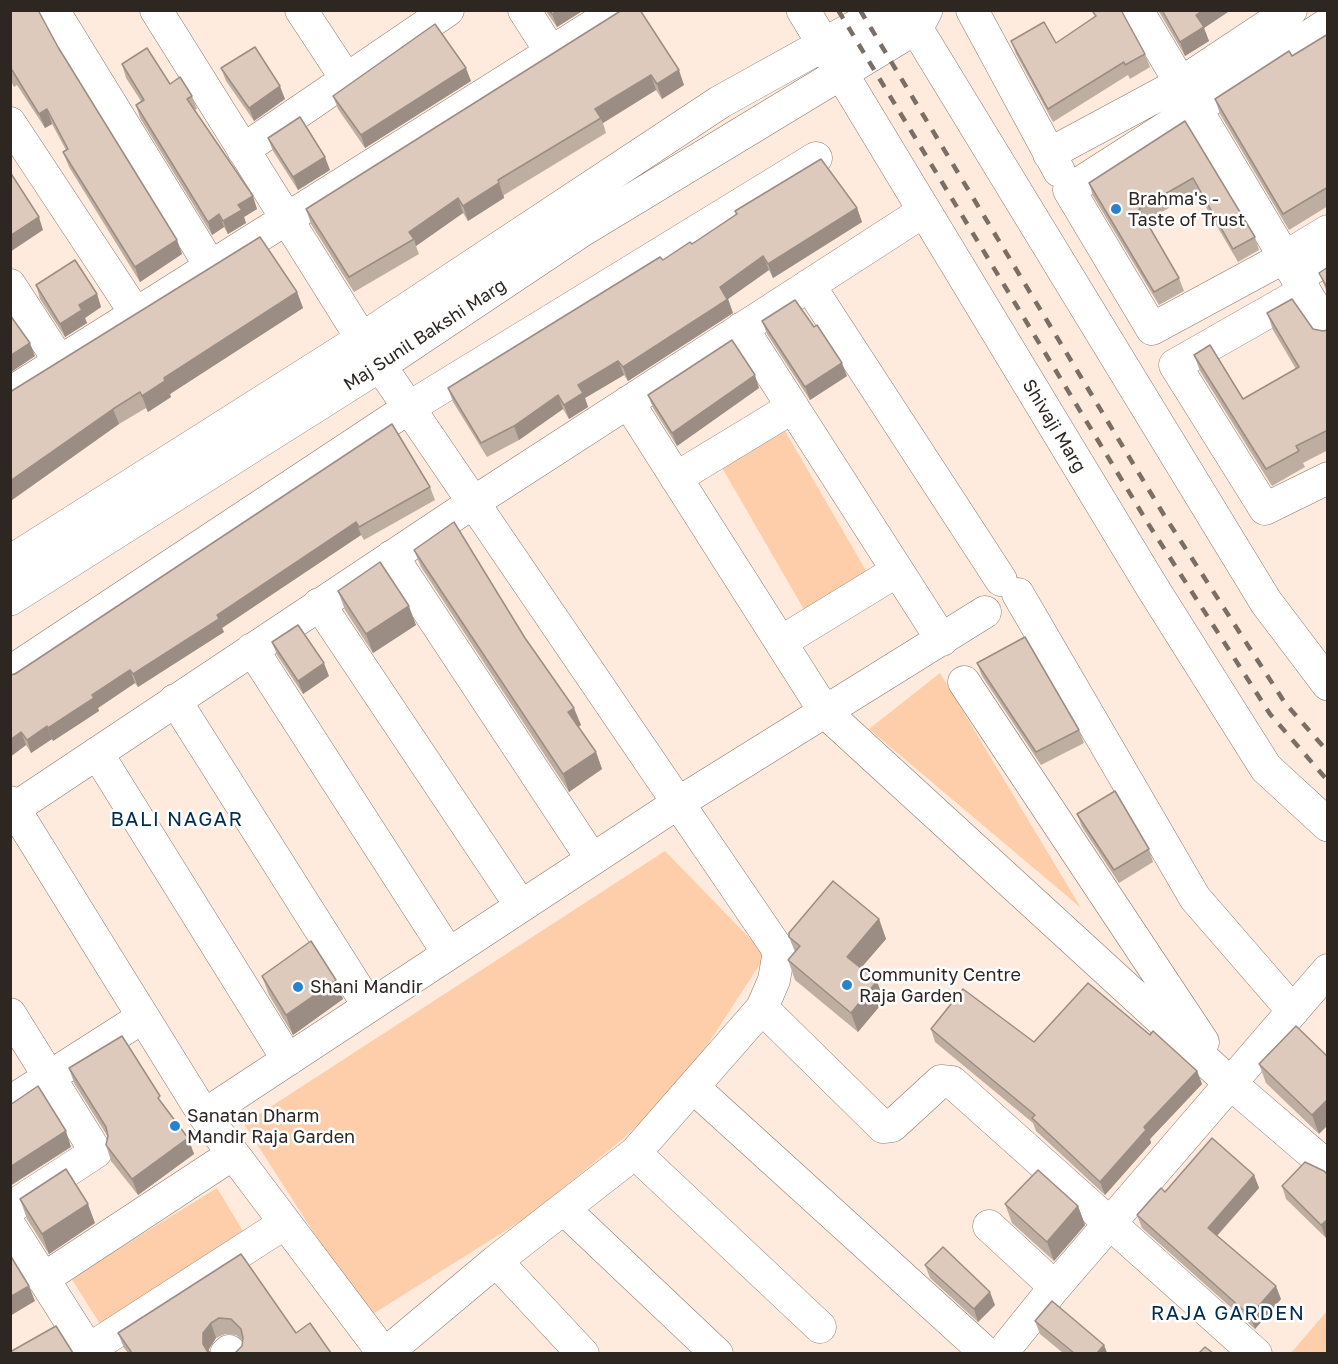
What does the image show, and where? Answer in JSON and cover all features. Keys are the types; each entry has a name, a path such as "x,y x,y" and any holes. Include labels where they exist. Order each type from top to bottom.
{"street":[{"path":"53,10 211,267"},
{"path":"156,10 362,339 410,407 474,501 678,803 779,951 774,980 762,1008 635,1153 496,1261 384,1353 204,1115 13,805 97,753 474,501 924,211"},
{"path":"301,10 347,80"},
{"path":"524,10 550,52"},
{"path":"10,393 618,10"},
{"name":"Shivaji Marg","path":"803,10 1152,587 1266,768 1328,825"},
{"name":"Maj Sunil Bakshi Marg","path":"10,562 362,339 720,102 886,10"},
{"path":"972,10 1070,190 1265,510 1328,478"},
{"path":"1137,10 1328,330"},
{"path":"1049,154 1181,83 1291,10"},
{"path":"243,150 347,80 437,14"},
{"path":"916,16 1266,602 1328,684"},
{"name":"Maj Sunil Bakshi Marg","path":"10,599 380,365 579,232 841,74 916,16"},
{"path":"1070,190 1328,24"},
{"path":"10,123 136,314"},
{"path":"10,672 410,407 816,158"},
{"path":"1175,365 1295,275 1328,231"},
{"path":"1152,328 1295,275 1328,259"},
{"path":"10,285 60,362"},
{"path":"809,285 1009,587 1195,898 1293,1011"},
{"path":"742,328 942,640"},
{"path":"628,402 825,712 1230,1083 1328,1167"},
{"path":"676,478 793,408"},
{"path":"392,556 592,859"},
{"path":"781,642 897,571"},
{"path":"319,604 521,906"},
{"path":"204,1115 678,803 985,612"},
{"path":"252,649 448,953"},
{"path":"964,682 1230,1083"},
{"path":"175,700 368,1005"},
{"path":"97,753 288,1060"},
{"path":"1001,1353 1328,970"},
{"path":"762,1008 883,1127 895,1124 941,1081 952,1082 1256,1353"},
{"path":"10,1014 96,1152 10,1208"},
{"path":"10,1102 143,1017"},
{"path":"693,1087 987,1353"},
{"path":"635,1153 820,1327"},
{"path":"44,1279 233,1154"},
{"path":"564,1209 717,1353"},
{"path":"10,1226 90,1352 285,1223"},
{"path":"989,1226 1055,1287"},
{"path":"496,1261 583,1353"},
{"path":"226,1353 231,1353"}],"shaded area":[{"path":"784,429 869,576 806,613 721,466"},
{"path":"940,673 1081,908 869,729"},
{"path":"665,851 766,955 683,1082 625,1137 529,1216 368,1317 244,1124"},
{"path":"217,1188 247,1238 102,1327 71,1278"},
{"path":"1327,1311 1327,1353 1291,1353"}],"building":[{"path":"10,10 38,10 58,47 177,240 135,267 63,152 68,149 47,109 39,114 10,70"},
{"path":"622,10 640,10 679,70 657,84 651,75 595,109 601,118 498,180 499,183 463,206 458,198 409,232 414,239 349,277 306,209"},
{"path":"1121,10 1145,54 1125,65 1124,62 1048,109 1011,41 1044,22 1056,43 1096,16 1093,12"},
{"path":"1162,10 1203,10 1196,15 1204,27 1180,42"},
{"path":"435,24 466,68 361,135 333,96"},
{"path":"1328,34 1328,187 1283,214 1215,99 1289,51 1292,56"},
{"path":"255,47 280,86 249,108 221,68"},
{"path":"147,48 170,84 180,77 192,96 187,99 253,196 238,205 242,210 223,221 219,214 208,222 136,105 144,100 122,64"},
{"path":"300,117 325,157 293,177 268,138"},
{"path":"1185,121 1255,237 1233,249 1193,178 1139,209 1179,278 1154,292 1089,183"},
{"path":"821,159 857,208 768,264 763,256 720,287 727,299 725,301 623,367 618,361 578,385 583,393 564,405 558,395 514,426 481,443 448,388 660,257 663,260 690,242 692,244 737,214 735,211"},
{"path":"10,172 39,217 10,236"},
{"path":"260,237 297,292 164,378 165,381 142,396 140,392 113,409 10,481 10,392"},
{"path":"75,260 97,294 79,305 82,310 60,324 36,285"},
{"path":"1328,267 1328,289 1319,273"},
{"path":"1292,299 1313,329 1328,330 1328,430 1296,446 1299,451 1266,469 1194,355 1210,345 1243,399 1299,367 1267,313"},
{"path":"795,300 814,327 817,325 842,363 805,387 762,321"},
{"path":"10,315 30,343 10,356"},
{"path":"732,340 755,375 672,433 648,395"},
{"path":"392,424 430,487 359,527 356,522 217,615 219,619 133,674 130,670 92,695 94,698 48,728 47,726 27,740 21,732 10,740 10,675 15,674"},
{"path":"454,522 525,638 574,708 568,712 596,752 563,774 414,550"},
{"path":"380,562 409,606 366,634 338,591"},
{"path":"298,625 324,663 298,681 272,642"},
{"path":"1025,637 1079,730 1036,752 977,663"},
{"path":"1115,791 1149,849 1114,870 1077,814"},
{"path":"833,881 879,919 847,957 877,981 851,1013 788,960 800,946 789,937 789,933"},
{"path":"311,941 336,980 286,1015 262,976"},
{"path":"1088,983 1150,1035 1153,1031 1197,1071 1144,1127 1146,1130 1100,1182 1032,1118 1035,1115 931,1029 963,989 1034,1042"},
{"path":"1296,1026 1328,1057 1328,1099 1312,1115 1259,1064"},
{"path":"122,1036 160,1096 158,1098 188,1138 132,1179 106,1145 108,1136 106,1127 69,1068"},
{"path":"38,1086 66,1131 10,1167 10,1105"},
{"path":"1212,1138 1254,1175 1208,1228 1276,1286 1250,1316 1137,1215 1161,1188 1165,1192"},
{"path":"1305,1162 1328,1175 1328,1219 1321,1225 1282,1186"},
{"path":"66,1169 88,1204 42,1234 20,1199"},
{"path":"1038,1170 1078,1206 1047,1242 1005,1204"},
{"path":"943,1247 990,1292 974,1309 925,1265"},
{"path":"241,1254 296,1333 310,1323 331,1353 235,1353 242,1346 241,1329 231,1319 219,1318 211,1323 203,1333 203,1344 207,1351 212,1353 132,1353 118,1333"},
{"path":"10,1255 29,1286 10,1297"},
{"path":"1052,1301 1104,1345 1097,1353 1074,1353 1035,1321"},
{"path":"56,1326 73,1353 10,1353 10,1352"},
{"path":"1205,1347 1213,1353 1199,1353"}],"railway":[{"path":"838,10 1149,525 1270,714 1328,781"},
{"path":"860,10 1164,515 1285,703 1328,752"}],"place":[{"name":"Brahma's - Taste of Trust","path":"1116,209"},
{"name":"Community Centre Raja Garden","path":"847,985"},
{"name":"Shani Mandir","path":"298,987"},
{"name":"Sanatan Dharm Mandir Raja Garden","path":"175,1126"}],"district":[{"name":"BALI NAGAR","path":"177,820"},
{"name":"RAJA GARDEN","path":"1228,1314"}]}
